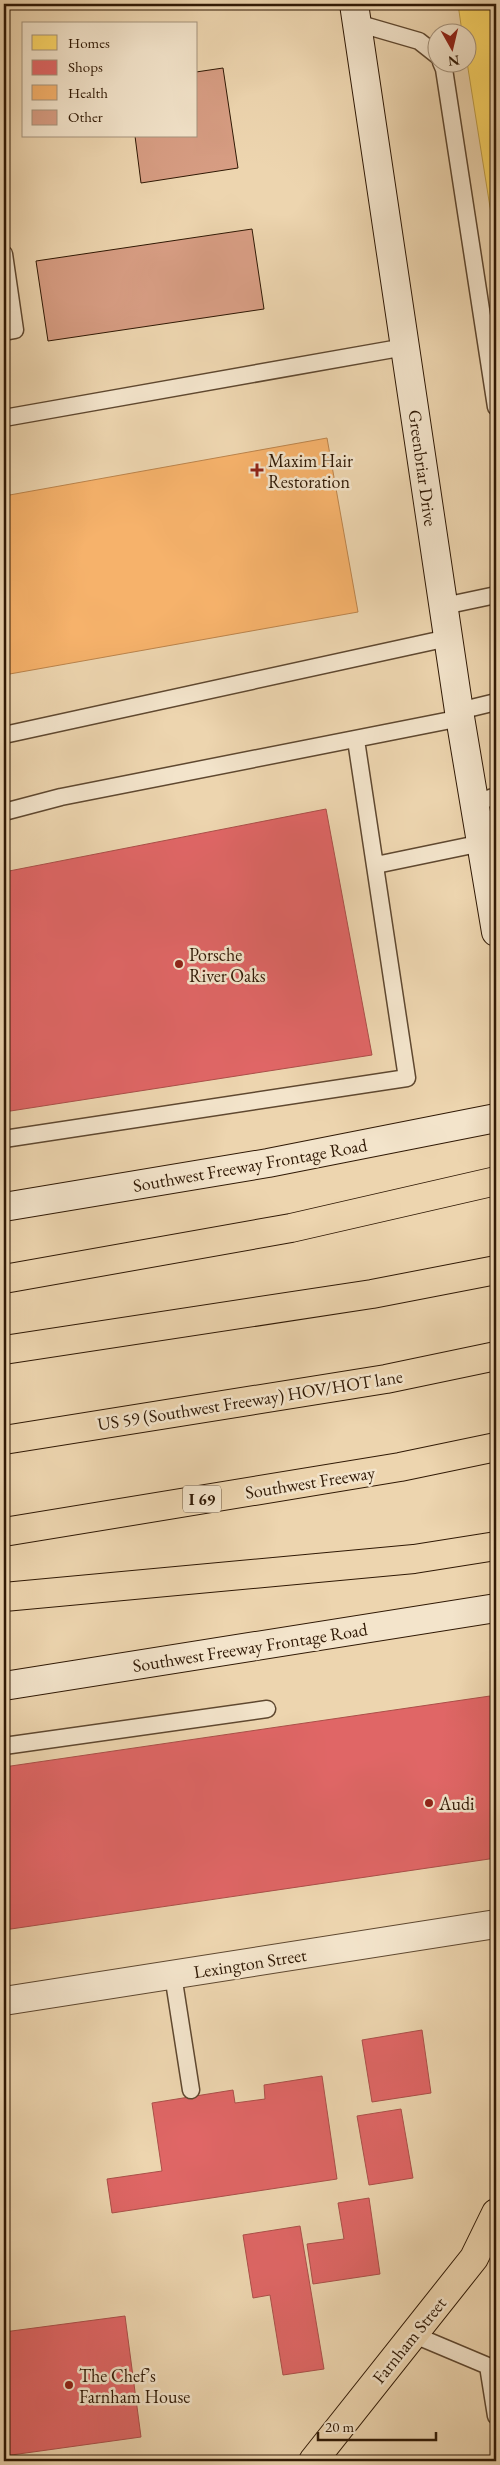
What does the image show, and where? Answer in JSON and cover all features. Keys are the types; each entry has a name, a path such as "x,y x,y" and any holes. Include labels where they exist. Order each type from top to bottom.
{"main road":[{"name":"Greenbriar Drive","path":"355,13 460,714 486,800 482,843 494,908 496,932"},
{"name":"Southwest Freeway Frontage Road","path":"4,1207 268,1163 496,1118"},
{"path":"4,1279 290,1228 496,1181"},
{"path":"4,1350 372,1294 496,1270"},
{"name":"US 59 (Southwest Freeway) HOV/HOT lane","path":"4,1440 386,1379 496,1356"},
{"name":"Southwest Freeway","path":"4,1532 400,1467 496,1447"},
{"path":"4,1597 414,1559 496,1546"},
{"name":"Southwest Freeway Frontage Road","path":"4,1686 496,1608"},
{"name":"Lexington Street","path":"4,2001 496,1924"},
{"name":"Farnham Street","path":"313,2461 474,2258 496,2214"}],"lane":[{"path":"355,13 419,40 428,48"},
{"path":"444,72 496,407"},
{"path":"4,254 15,330 4,332"},
{"path":"4,418 405,347"},
{"path":"444,606 496,595"},
{"path":"4,735 448,638"},
{"path":"4,812 80,793 356,740 460,714 496,702"},
{"path":"4,1139 407,1078 356,740"},
{"path":"376,865 482,843"},
{"path":"4,1746 267,1709"},
{"path":"172,1975 191,2090"},
{"path":"412,2334 488,2366 496,2416"}],"building: Homes":[{"path":"458,4 496,4 496,245 469,72 478,72 478,22 461,22"}],"building: Shops":[{"name":"Porsche River Oaks","path":"326,809 372,1055 4,1112 4,872"},
{"path":"490,1696 496,1741 496,1858 4,1930 4,1767"},
{"path":"422,2030 431,2093 372,2102 362,2040"},
{"path":"322,2076 337,2179 112,2213 107,2179 162,2171 152,2103 233,2090 235,2103 265,2099 264,2085"},
{"path":"401,2109 413,2178 369,2185 357,2116"},
{"path":"369,2198 380,2274 313,2284 307,2244 344,2239 338,2203"},
{"path":"300,2226 324,2369 283,2375 270,2295 253,2298 243,2235"},
{"name":"The Chef’s Farnham House","path":"125,2316 141,2437 4,2456 4,2332"}],"building: Health":[{"path":"327,438 358,612 4,675 4,496"}],"building: Other":[{"path":"223,68 238,168 141,183 135,138 198,138 198,72"},
{"path":"252,229 264,309 48,341 36,261"}],"place":[{"name":"Maxim Hair Restoration","path":"257,470"},
{"name":"Porsche River Oaks","path":"179,964"},
{"name":"Audi","path":"429,1803"},
{"name":"The Chef’s Farnham House","path":"69,2385"}]}
